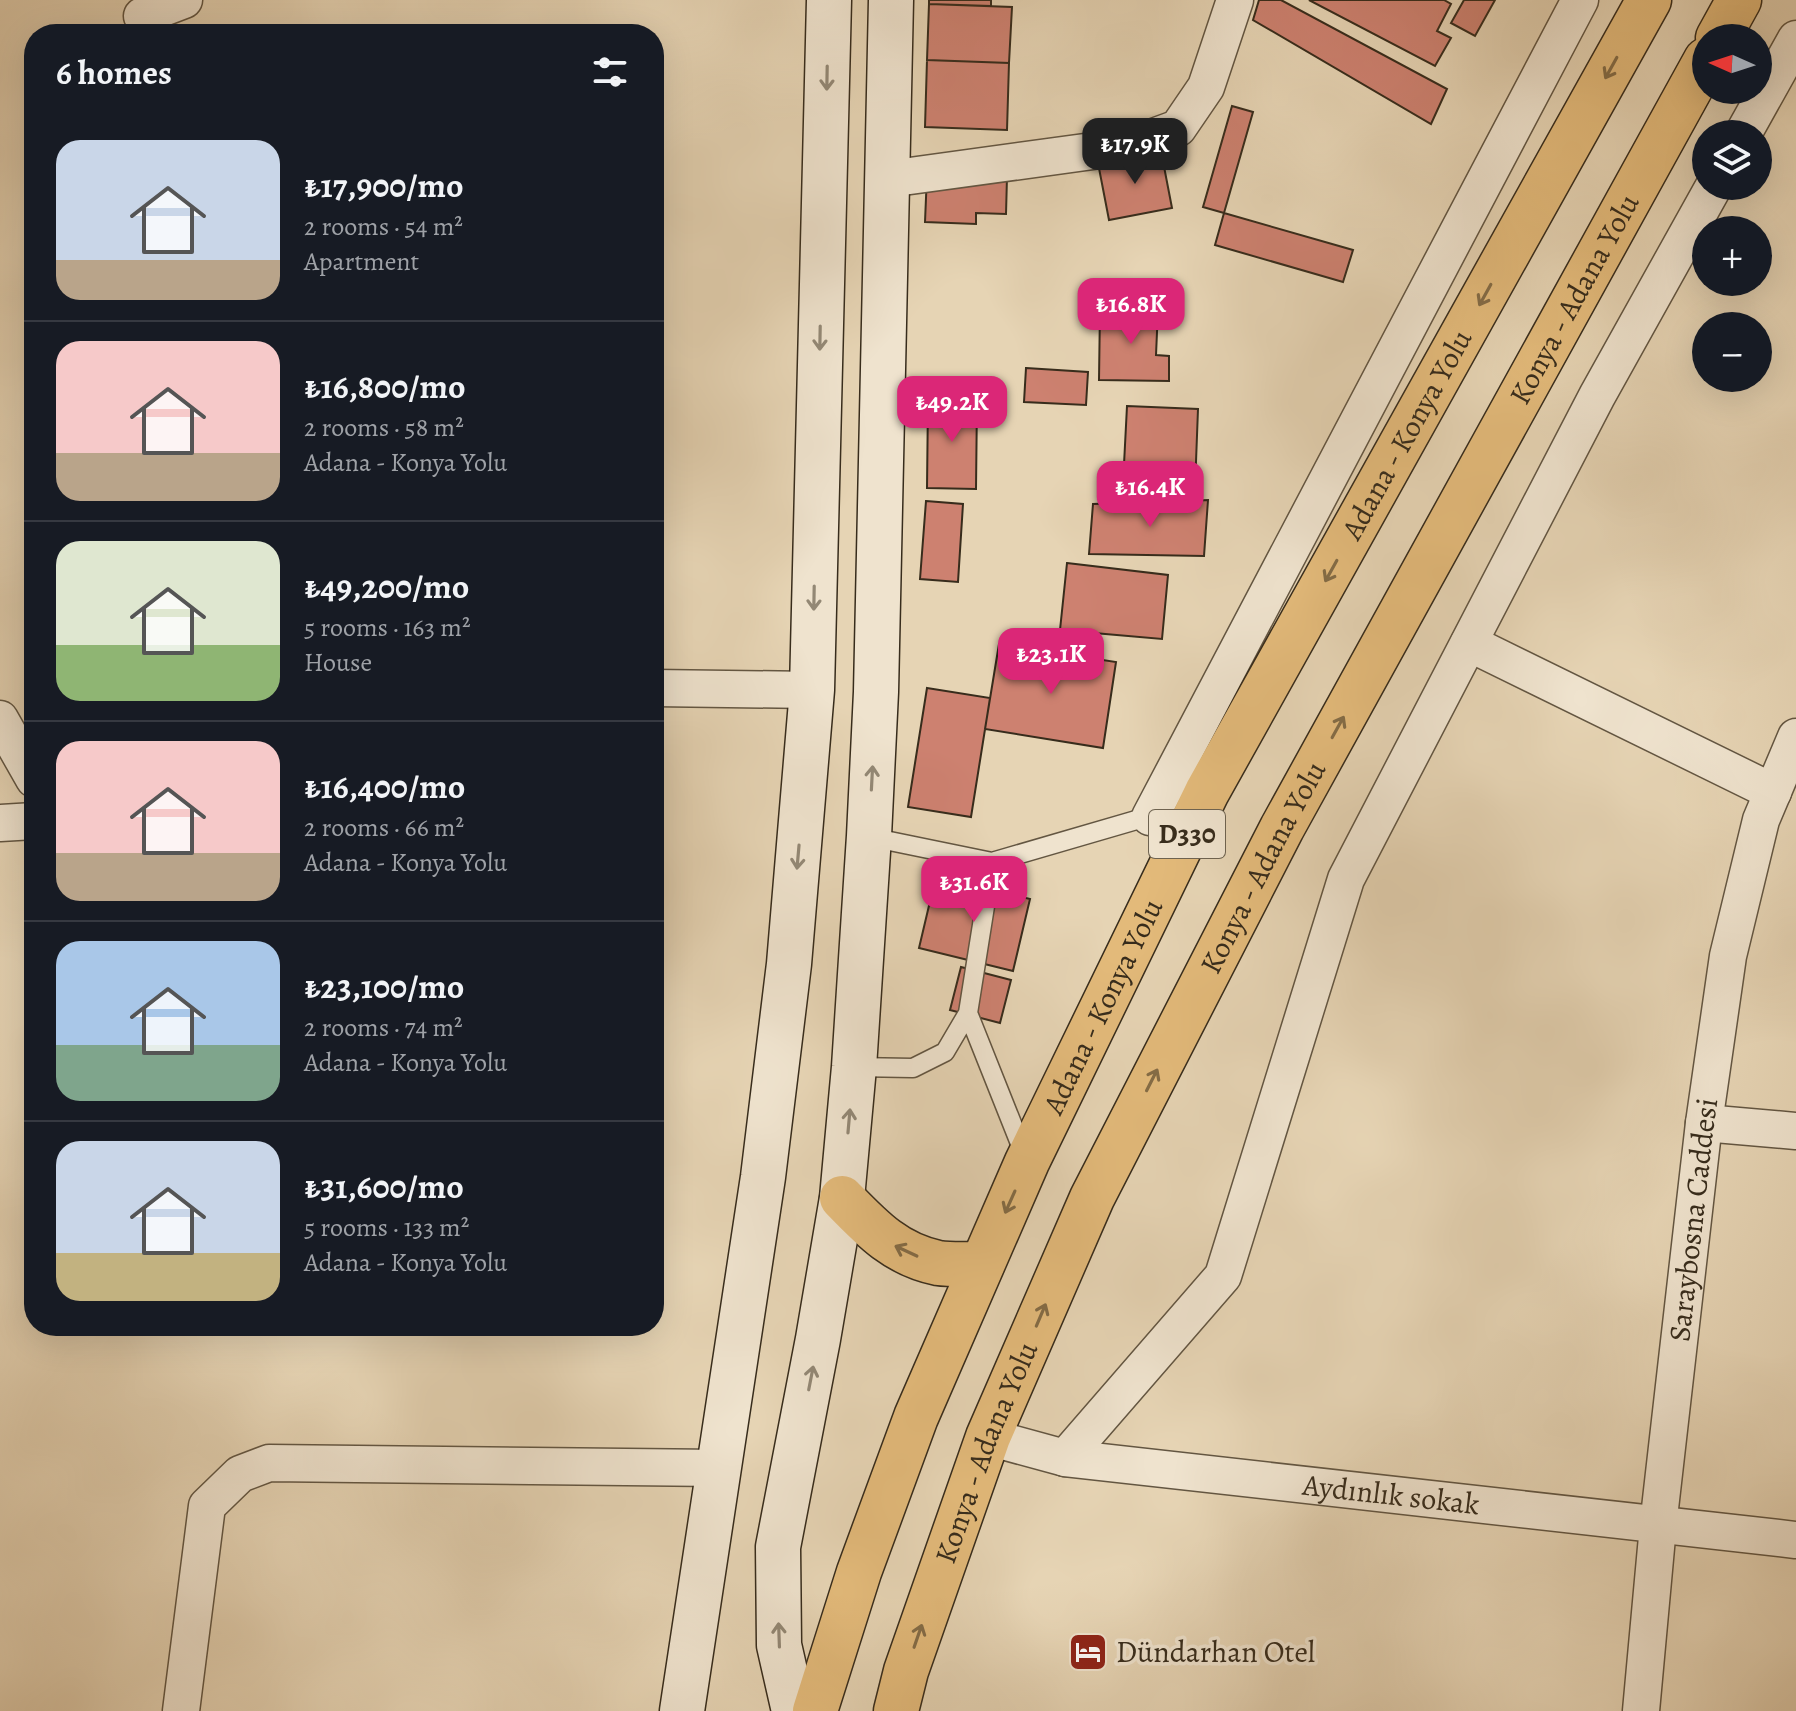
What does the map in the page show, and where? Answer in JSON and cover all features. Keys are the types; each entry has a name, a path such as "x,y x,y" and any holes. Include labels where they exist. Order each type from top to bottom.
{"highway":[{"name":"Adana - Konya Yolu","path":"815,1711 859,1572 916,1417 1027,1162 1207,792 1649,0"},
{"path":"1726,24 1739,0"},
{"name":"Konya - Adana Yolu","path":"896,1711 906,1671 988,1437 1092,1198 1282,828 1692,85"},
{"path":"842,1198 873,1230 903,1251 940,1263 982,1264"}],"main road":[{"path":"682,1711 763,1177 789,964 812,690 829,0"},
{"path":"794,1711 779,1645 778,1547 842,1198 869,836 876,692 891,0"},
{"path":"812,690 876,692"}],"street":[{"path":"142,17 184,0"},
{"path":"888,179 1129,146 1178,128 1206,87 1235,0"},
{"path":"1150,817 1580,0"},
{"path":"1751,120 1796,39"},
{"path":"1065,1458 1223,1276 1346,879 1597,396 1706,200"},
{"path":"1469,643 1773,792"},
{"path":"664,688 812,690"},
{"path":"0,719 24,761"},
{"name":"Saraybosna Caddesi","path":"1641,1711 1658,1526 1704,1123 1728,956 1761,820 1796,737"},
{"path":"0,823 24,822"},
{"path":"1704,1123 1796,1131"},
{"name":"Aydınlık sokak","path":"988,1437 1065,1458 1796,1540"},
{"path":"181,1711 207,1506 240,1474 269,1463 720,1468"}],"lane":[{"path":"869,836 992,862 1150,817 1207,792"},
{"path":"854,1067 913,1068 945,1052 968,1013 992,862"},
{"path":"968,1013 1027,1162"}],"building":[{"path":"929,0 991,0 991,6 929,4"},
{"path":"1259,0 1281,0 1447,89 1431,124 1253,20"},
{"path":"1309,0 1444,0 1451,4 1437,31 1451,38 1435,66"},
{"path":"1464,0 1495,0 1475,36 1451,23"},
{"path":"929,4 1012,7 1009,63 927,60"},
{"path":"927,60 1009,63 1007,130 925,127"},
{"path":"1232,106 1253,112 1224,213 1203,207"},
{"path":"1161,151 1172,208 1109,220 1098,163"},
{"path":"927,174 1007,177 1006,214 976,213 976,224 925,222"},
{"path":"1224,213 1353,250 1343,282 1215,245"},
{"path":"1100,308 1158,309 1156,355 1169,356 1169,381 1099,380"},
{"path":"1026,368 1088,372 1086,405 1024,402"},
{"path":"928,400 977,400 976,489 927,488"},
{"path":"1127,406 1198,409 1195,488 1123,484"},
{"path":"1208,500 1204,556 1089,554 1093,504"},
{"path":"926,501 963,504 958,582 920,579"},
{"path":"1067,563 1168,575 1162,639 1060,630"},
{"path":"999,644 1116,662 1103,748 985,729"},
{"path":"927,688 990,698 971,817 908,807"},
{"path":"936,876 1030,899 1013,971 919,948"},
{"path":"961,967 1011,980 1000,1023 950,1010"}],"place":[{"name":"Dündarhan Otel","path":"1088,1652"}]}
